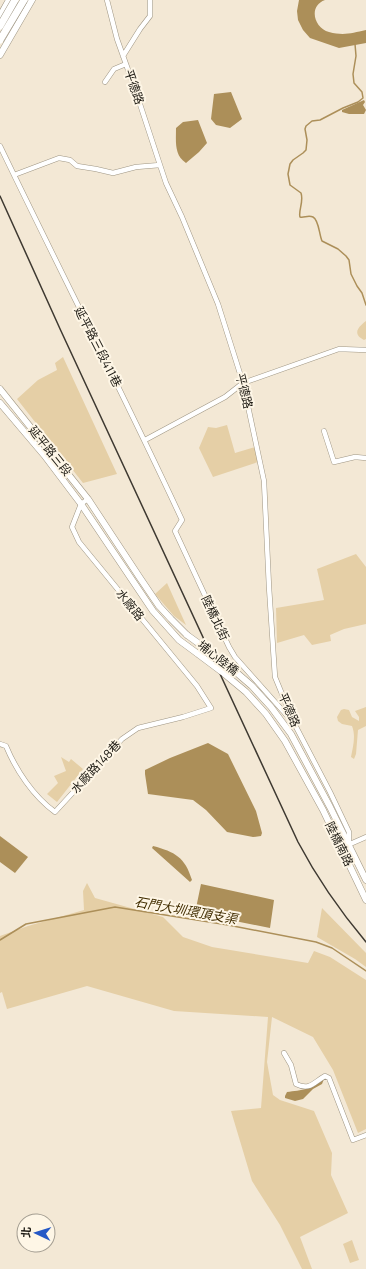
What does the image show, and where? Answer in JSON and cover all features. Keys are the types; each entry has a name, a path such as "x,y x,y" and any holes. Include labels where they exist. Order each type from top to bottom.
{"highway":[{"path":"0,25 15,0"},
{"path":"0,40 24,0"}],"main road":[{"path":"0,16 10,0"},
{"path":"0,55 32,0"},
{"name":"延平路三段","path":"0,389 88,499 99,515"},
{"name":"延平路三段","path":"0,403 44,455 91,519"},
{"name":"埔心陸橋","path":"99,515 159,606 187,635 223,661 252,686 275,712 291,734 330,806"},
{"name":"埔心陸橋","path":"91,519 153,611 179,640 246,692 266,714 286,741 322,810"},
{"name":"陸橋南路","path":"330,806 366,880"},
{"name":"陸橋南路","path":"322,810 366,900"}],"street":[{"name":"平德路","path":"107,0 115,32 166,183 182,217 218,304 243,383 264,481 275,677 294,723 330,792"},
{"path":"123,56 150,16 150,0"},
{"path":"0,25 19,21"},
{"path":"106,82 114,69 126,64"},
{"name":"延平路三段411巷","path":"0,146 145,440 182,520"},
{"path":"14,175 59,158 70,160 77,166 96,168 112,173 136,167 160,165"},
{"path":"145,440 224,397 243,383 339,349 366,350"},
{"path":"324,431 334,462 355,458 366,458"},
{"path":"81,504 88,499"},
{"name":"水廠路","path":"81,504 72,527 79,542 197,686 211,708"},
{"name":"陸橋北街","path":"182,520 175,531 229,647 240,662 294,723"},
{"name":"水廠路148巷","path":"0,744 6,746 9,755 26,782 45,805 55,812 122,739 138,728 183,717 211,708"},
{"name":"陸橋南路","path":"330,792 348,832 349,845"},
{"path":"341,848 366,836"},
{"path":"284,1053 292,1065 296,1084 302,1087 311,1086 325,1076 329,1078 353,1140 366,1135"}],"shaded area":[{"path":"299,0 325,0 316,7 315,12 315,17 320,26 324,30 339,34 348,34 366,30 366,43 339,48 310,38 303,30 298,20 297,11"},
{"path":"231,92 242,119 230,128 216,125 211,119 214,94"},
{"path":"364,100 365,102 363,105 366,110 364,114 349,114 342,112 342,110"},
{"path":"198,120 207,143 186,163 179,156 176,148 176,128 183,122"},
{"path":"366,321 366,339 364,340 360,338 357,333 359,328"},
{"path":"63,357 117,474 83,483 17,399 38,380 57,370 55,363"},
{"path":"227,425 235,453 255,447 258,462 213,477 199,448 208,427 216,428"},
{"path":"356,554 366,567 366,624 344,629 330,635 331,641 312,645 304,635 277,643 276,608 324,600 317,569"},
{"path":"167,583 186,625 174,616 155,594"},
{"path":"366,707 366,726 358,730 356,754 354,759 351,757 354,738 352,726 342,724 338,721 337,717 341,710 344,709 349,710 352,717 359,721 359,717 355,711"},
{"path":"208,743 228,754 256,811 262,833 261,836 253,837 227,832 206,810 193,800 148,794 145,770"},
{"path":"61,757 69,762 71,759 83,769 57,802 47,794 58,783 54,776 66,771"},
{"path":"0,836 28,857 15,873 0,862"},
{"path":"153,846 173,853 178,857 186,866 192,880 190,882 152,848"},
{"path":"87,883 95,898 163,917 183,937 212,947 308,963 314,951 330,957 366,980 366,1129 358,1133 333,1070 313,1037 272,1017 267,1062 273,1095 280,1100 314,1111 332,1153 331,1175 348,1213 300,1237 312,1269 302,1269 280,1225 252,1181 231,1111 261,1108 268,1017 174,1011 87,986 7,1009 2,992 0,993 0,936 28,926 84,910 83,891"},
{"path":"201,884 274,900 270,928 195,913"},
{"path":"322,908 366,953 366,967 317,937"},
{"path":"323,1078 322,1084 313,1089 303,1099 295,1101 285,1098 287,1092 311,1087 316,1085"},
{"path":"352,1240 359,1260 350,1263 343,1244"}],"waterway":[{"path":"355,44 356,56 353,74 354,83 362,92 363,98 358,102 320,120 312,121 306,126 306,150 293,160 290,164 288,174 290,185 301,193 302,196 300,217 313,217 318,224 322,241 338,249 346,256 349,260 351,274 362,293 366,305"},
{"name":"石門大圳環頂支渠","path":"0,940 26,924 115,907 228,925 316,942 332,948 366,971"}],"railway":[{"path":"0,196 298,842 329,894 366,942"}]}
